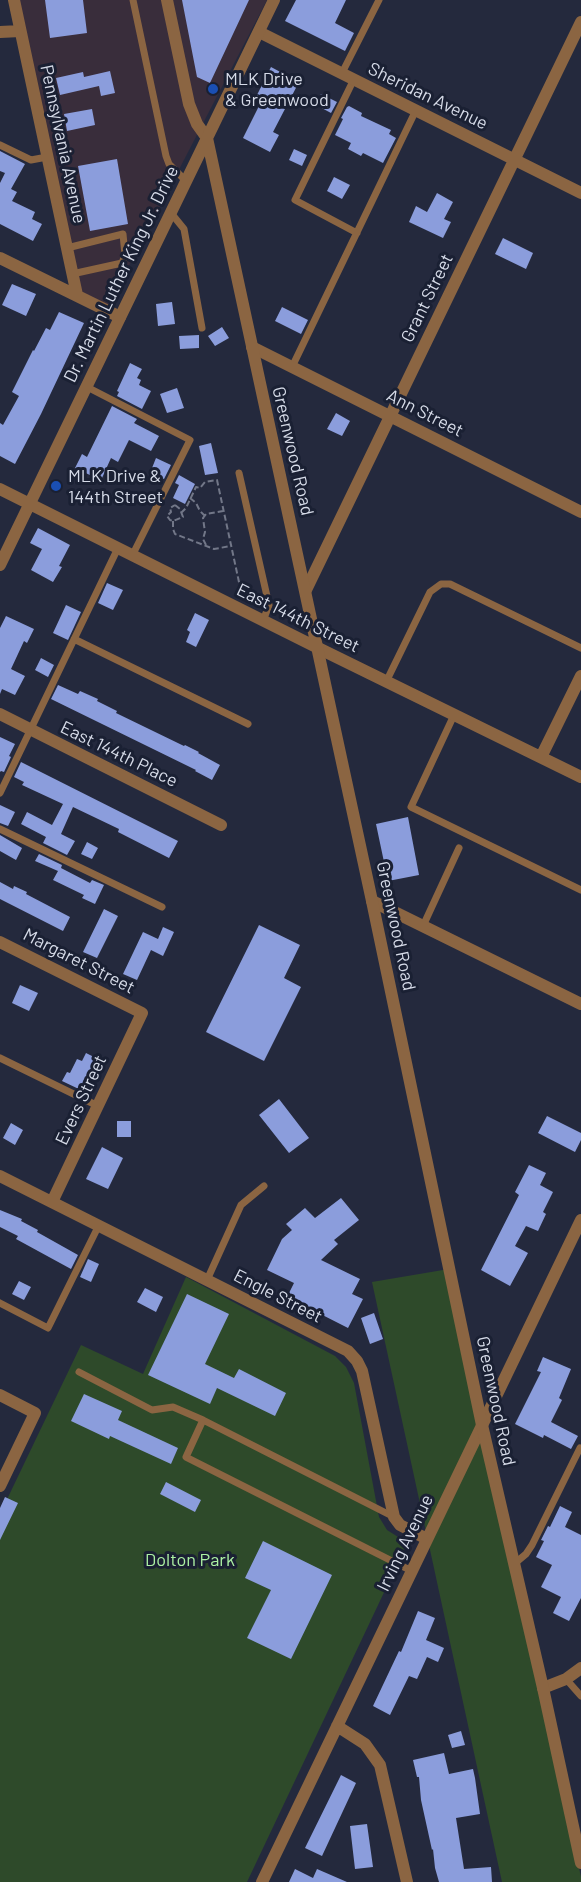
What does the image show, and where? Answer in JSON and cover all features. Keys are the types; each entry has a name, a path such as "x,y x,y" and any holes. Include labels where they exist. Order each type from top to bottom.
{"street":[{"name":"Pennsylvania Avenue","path":"14,0 77,296"},
{"name":"Greenwood Road","path":"167,0 189,105 197,124 207,138 306,590 482,1425 581,1863"},
{"name":"Dr. Martin Luther King Jr. Drive","path":"0,565 274,0"},
{"name":"Grant Street","path":"306,590 581,22"},
{"path":"0,32 20,31"},
{"name":"Sheridan Avenue","path":"259,32 581,192"},
{"path":"0,258 120,317"},
{"name":"Ann Street","path":"252,347 581,512"},
{"name":"East 144th Street","path":"0,489 581,777"},
{"path":"541,758 581,676"},
{"name":"East 144th Place","path":"0,714 221,825"},
{"path":"372,901 581,1004"},
{"name":"Margaret Street","path":"0,942 142,1013"},
{"name":"Evers Street","path":"52,1202 142,1013"},
{"name":"Engle Street","path":"0,1176 348,1351 362,1371 394,1517"},
{"name":"Irving Avenue","path":"262,1882 581,1220"},
{"path":"0,1395 35,1413 0,1486"},
{"path":"394,1517 400,1525 427,1539"},
{"path":"543,1688 566,1679 581,1668"},
{"path":"338,1726 365,1744 380,1765 407,1882"}],"lane":[{"path":"133,0 164,148 169,164 186,181"},
{"path":"342,73 379,0"},
{"path":"354,79 295,200 357,232"},
{"path":"292,367 417,110"},
{"path":"0,145 31,160 47,157"},
{"path":"171,213 184,229 202,328"},
{"path":"67,248 123,234 125,255 122,263 72,274"},
{"path":"87,387 190,440 132,556"},
{"path":"239,473 269,605 263,621"},
{"path":"0,793 118,548"},
{"path":"386,682 430,592 441,584 450,584 581,648"},
{"path":"74,639 248,724"},
{"path":"454,715 411,807 581,890"},
{"path":"0,829 162,907"},
{"path":"423,926 459,848"},
{"path":"0,1058 98,1106"},
{"path":"207,1280 241,1205 264,1186"},
{"path":"0,1303 48,1328 99,1225"},
{"path":"79,1372 152,1410 173,1407 203,1420 394,1517"},
{"path":"203,1420 186,1457 412,1571"},
{"path":"514,1564 526,1554 532,1545 580,1448"},
{"path":"566,1679 581,1696"}],"path":[{"path":"181,513 186,508 196,487 200,488 205,482 218,480 243,599"},
{"path":"190,498 205,516"},
{"path":"172,506 178,507 183,517 173,521 167,516 172,506"},
{"path":"206,545 203,539 205,532 202,522 205,516 224,510"},
{"path":"173,521 173,530 176,534 214,549 231,546"}],"shaded area":[{"path":"14,0 267,0 106,310 77,295"}],"green space":[{"path":"449,1269 581,1882 502,1882 372,1282"},
{"name":"Dolton Park","path":"186,1277 335,1356 346,1367 354,1383 379,1517 387,1530 406,1542 405,1548 247,1882 0,1882 0,1514 81,1345 143,1374"}],"building":[{"path":"45,0 83,0 87,33 50,38"},
{"path":"182,0 249,0 210,83 197,77"},
{"path":"296,0 346,0 335,23 354,33 345,51 285,21"},
{"path":"271,67 299,82 273,132 279,135 270,152 243,138 259,106 253,103"},
{"path":"110,71 115,93 101,96 99,86 60,95 56,78 83,72 84,77"},
{"path":"321,94 337,102 331,113 316,105"},
{"path":"349,106 362,113 361,116 391,130 389,134 396,138 383,163 363,153 361,156 348,149 351,143 335,135 343,119 341,118"},
{"path":"92,109 95,125 67,131 64,114"},
{"path":"294,149 307,155 302,166 289,160"},
{"path":"0,151 25,164 11,189 17,192 12,201 35,212 32,219 42,224 33,241 0,224 0,183 5,173 0,171"},
{"path":"117,159 128,224 90,231 78,166"},
{"path":"334,177 350,185 342,199 327,191"},
{"path":"437,193 453,202 444,219 451,222 443,238 409,222 416,206 427,212"},
{"path":"503,238 533,253 526,269 495,254"},
{"path":"12,284 36,294 26,316 2,305"},
{"path":"172,302 175,324 158,326 156,304"},
{"path":"282,307 308,320 301,334 275,321"},
{"path":"59,312 84,323 15,464 0,456 0,423 3,425 19,396 12,392 33,350 46,328 50,330"},
{"path":"222,327 229,338 215,346 208,336"},
{"path":"199,335 199,348 180,349 179,336"},
{"path":"130,363 142,369 137,378 141,380 139,385 151,391 142,409 117,396 119,392 117,391"},
{"path":"177,388 184,408 167,413 160,394"},
{"path":"112,406 137,419 134,423 159,436 151,451 129,440 118,462 111,458 102,478 93,474 92,476 75,468 82,454 87,457"},
{"path":"336,413 350,421 342,436 327,429"},
{"path":"211,443 218,473 205,475 199,446"},
{"path":"156,458 171,465 164,479 150,473"},
{"path":"179,475 195,484 185,504 173,498 179,485 175,483"},
{"path":"38,528 70,545 59,566 62,567 53,582 31,570 42,549 30,543"},
{"path":"107,583 123,590 113,610 98,603"},
{"path":"66,605 81,612 68,640 53,633"},
{"path":"195,613 209,620 196,647 186,642 190,632 187,630"},
{"path":"6,616 34,629 27,643 24,641 11,669 25,676 15,695 2,689 0,694 0,628"},
{"path":"41,658 54,665 48,677 35,670"},
{"path":"58,685 78,694 80,691 98,699 97,701 117,711 116,713 199,752 220,765 212,780 51,699"},
{"path":"0,737 15,744 4,772 0,772"},
{"path":"21,762 178,841 169,858 118,832 119,829 73,807 61,834 75,841 67,855 43,843 46,837 21,824 27,812 52,825 63,804 22,785 24,782 14,777"},
{"path":"0,805 15,812 8,826 0,823"},
{"path":"408,817 419,875 388,881 376,824"},
{"path":"0,835 22,848 16,860 0,851"},
{"path":"87,842 98,848 92,859 81,854"},
{"path":"39,854 62,865 61,868 90,883 92,880 104,885 95,904 82,898 84,895 53,880 58,871 35,861"},
{"path":"0,882 13,889 14,886 27,892 26,894 70,917 63,931 0,899"},
{"path":"104,909 118,916 97,958 83,952"},
{"path":"259,925 300,945 284,978 301,987 264,1061 206,1032"},
{"path":"163,927 174,932 163,956 151,950 137,980 123,974 143,932 158,939"},
{"path":"20,985 38,993 29,1011 12,1003"},
{"path":"86,1053 98,1059 83,1091 62,1081 67,1072 70,1073 77,1059 82,1061"},
{"path":"279,1099 309,1138 289,1153 259,1115"},
{"path":"547,1116 581,1133 581,1140 575,1152 538,1133"},
{"path":"117,1121 131,1121 131,1137 117,1137"},
{"path":"11,1123 23,1130 15,1145 3,1138"},
{"path":"102,1147 123,1158 108,1189 86,1179"},
{"path":"529,1165 546,1173 540,1185 553,1192 543,1212 546,1214 538,1231 526,1226 515,1246 528,1253 510,1286 481,1270 519,1195 515,1192"},
{"path":"341,1198 359,1220 334,1240 338,1244 321,1260 360,1279 352,1294 363,1299 348,1328 287,1297 294,1283 267,1270 282,1239 292,1230 286,1224 305,1208 315,1218"},
{"path":"0,1210 22,1219 21,1221 38,1230 37,1232 78,1255 71,1269 16,1239 18,1236 0,1227"},
{"path":"88,1259 99,1264 91,1282 80,1277"},
{"path":"19,1281 31,1287 24,1300 12,1294"},
{"path":"145,1288 163,1297 156,1312 137,1302"},
{"path":"187,1294 229,1314 205,1364 234,1378 239,1369 286,1393 275,1416 217,1388 210,1404 148,1375"},
{"path":"374,1313 383,1339 370,1344 361,1318"},
{"path":"543,1357 571,1369 559,1398 562,1400 551,1422 578,1436 571,1449 515,1424 541,1372 537,1371"},
{"path":"84,1394 122,1411 118,1420 178,1448 171,1464 71,1421"},
{"path":"166,1482 201,1500 195,1512 160,1494"},
{"path":"5,1497 18,1503 0,1540 0,1508"},
{"path":"560,1506 572,1512 565,1527 581,1535 581,1598 569,1621 553,1613 561,1597 541,1587 552,1565 536,1557 544,1541 541,1540"},
{"path":"263,1541 332,1575 291,1659 247,1638 271,1590 245,1578"},
{"path":"418,1611 435,1618 426,1640 444,1648 438,1662 427,1657 417,1679 409,1676 390,1715 373,1706 399,1651 401,1652"},
{"path":"461,1731 465,1745 452,1748 448,1735"},
{"path":"444,1753 449,1774 473,1769 475,1778 480,1814 456,1818 464,1869 491,1867 492,1882 439,1882 421,1800 419,1777 417,1777 413,1760"},
{"path":"341,1775 356,1783 322,1856 305,1848"},
{"path":"367,1824 373,1867 355,1869 350,1826"},
{"path":"295,1869 313,1878 317,1869 347,1882 289,1882"}],"place":[{"name":"MLK Drive & Greenwood","path":"213,89"},
{"name":"MLK Drive & 144th Street","path":"56,486"}]}
